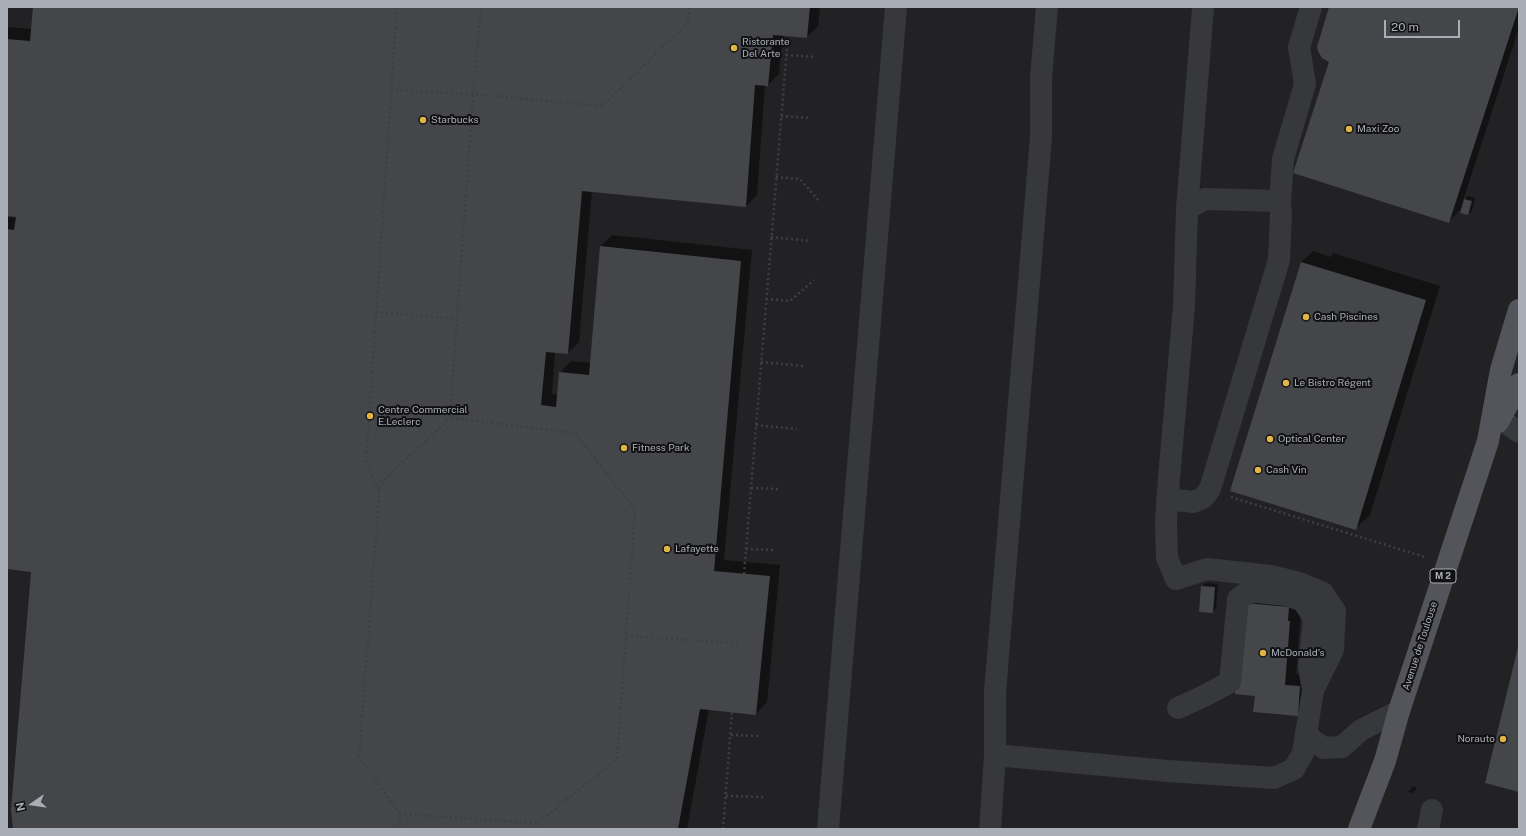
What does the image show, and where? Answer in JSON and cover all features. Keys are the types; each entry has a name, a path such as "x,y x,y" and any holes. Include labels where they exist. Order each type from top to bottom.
{"main road":[{"name":"Avenue de Toulouse","path":"1359,829 1385,760 1399,711 1488,441 1501,370 1519,310"},
{"name":"Avenue de Toulouse","path":"1488,441 1519,384"}],"lane":[{"path":"828,829 896,7"},
{"path":"990,829 996,755 995,692 1041,137 1041,78 1047,7"},
{"path":"1203,7 1187,209 1184,306 1167,499 1167,558 1176,579 1207,569 1271,576 1298,583 1323,593 1335,611 1333,650 1313,690"},
{"path":"1167,499 1193,502 1203,498 1210,489 1279,260 1282,213 1280,201 1283,159 1305,84 1299,47 1311,7"},
{"path":"1187,209 1205,199 1280,201"},
{"path":"1500,420 1519,432"},
{"path":"996,755 1274,778 1294,769 1303,753 1307,736 1313,690 1309,667 1314,618 1303,601 1286,595 1257,592 1246,593 1238,599 1230,682 1178,708"},
{"path":"1307,736 1324,748 1342,747 1361,730 1399,711"}],"path":[{"path":"380,490 366,462 397,7"},
{"path":"399,829 400,814 359,756 380,484 450,418 480,7"},
{"path":"391,90 473,94 602,106 688,23 688,7"},
{"path":"744,574 788,36"},
{"path":"786,55 815,57"},
{"path":"781,116 811,118"},
{"path":"776,177 800,179 819,201"},
{"path":"771,237 811,241"},
{"path":"766,299 790,301 814,280"},
{"path":"376,312 457,319"},
{"path":"761,362 803,366"},
{"path":"400,814 538,823 617,759 634,509 575,433 450,418"},
{"path":"756,425 797,428"},
{"path":"751,488 779,489"},
{"path":"1210,489 1447,563"},
{"path":"746,549 774,550"},
{"path":"626,636 738,643"},
{"path":"723,829 732,712"},
{"path":"731,735 758,736"},
{"path":"726,796 765,797"}],"shaded area":[{"path":"7,7 1519,7 1519,829 7,829"}],"building":[{"name":"Centre Commercial E.Leclerc","path":"33,7 810,7 807,38 773,35 768,86 755,85 746,207 582,191 568,354 546,352 541,405 556,407 559,372 589,375 600,246 741,261 714,571 770,576 756,715 700,709 678,829 13,829 11,810 31,572 7,569 7,229 14,230 16,217 7,216 7,39 30,41"},
{"path":"1329,7 1519,7 1449,223 1293,173 1329,62 1322,58 1317,47"},
{"path":"1464,199 1472,201 1468,215 1460,213"},
{"path":"1301,262 1426,300 1356,530 1230,491"},
{"path":"1201,586 1215,587 1213,613 1199,612"},
{"name":"McDonald's","path":"1245,603 1289,607 1288,621 1290,621 1285,685 1300,686 1298,716 1253,712 1255,696 1235,694 1241,617"},
{"path":"1519,647 1519,792 1485,783"}],"place":[{"name":"Ristorante Del Arte","path":"734,48"},
{"name":"Starbucks","path":"423,120"},
{"name":"Maxi Zoo","path":"1349,129"},
{"name":"Cash Piscines","path":"1306,317"},
{"name":"Le Bistro Régent","path":"1286,383"},
{"name":"Centre Commercial E.Leclerc","path":"370,416"},
{"name":"Optical Center","path":"1270,439"},
{"name":"Fitness Park","path":"624,448"},
{"name":"Cash Vin","path":"1258,470"},
{"name":"Lafayette","path":"667,549"},
{"name":"McDonald's","path":"1263,653"},
{"name":"Norauto","path":"1503,739"}]}
